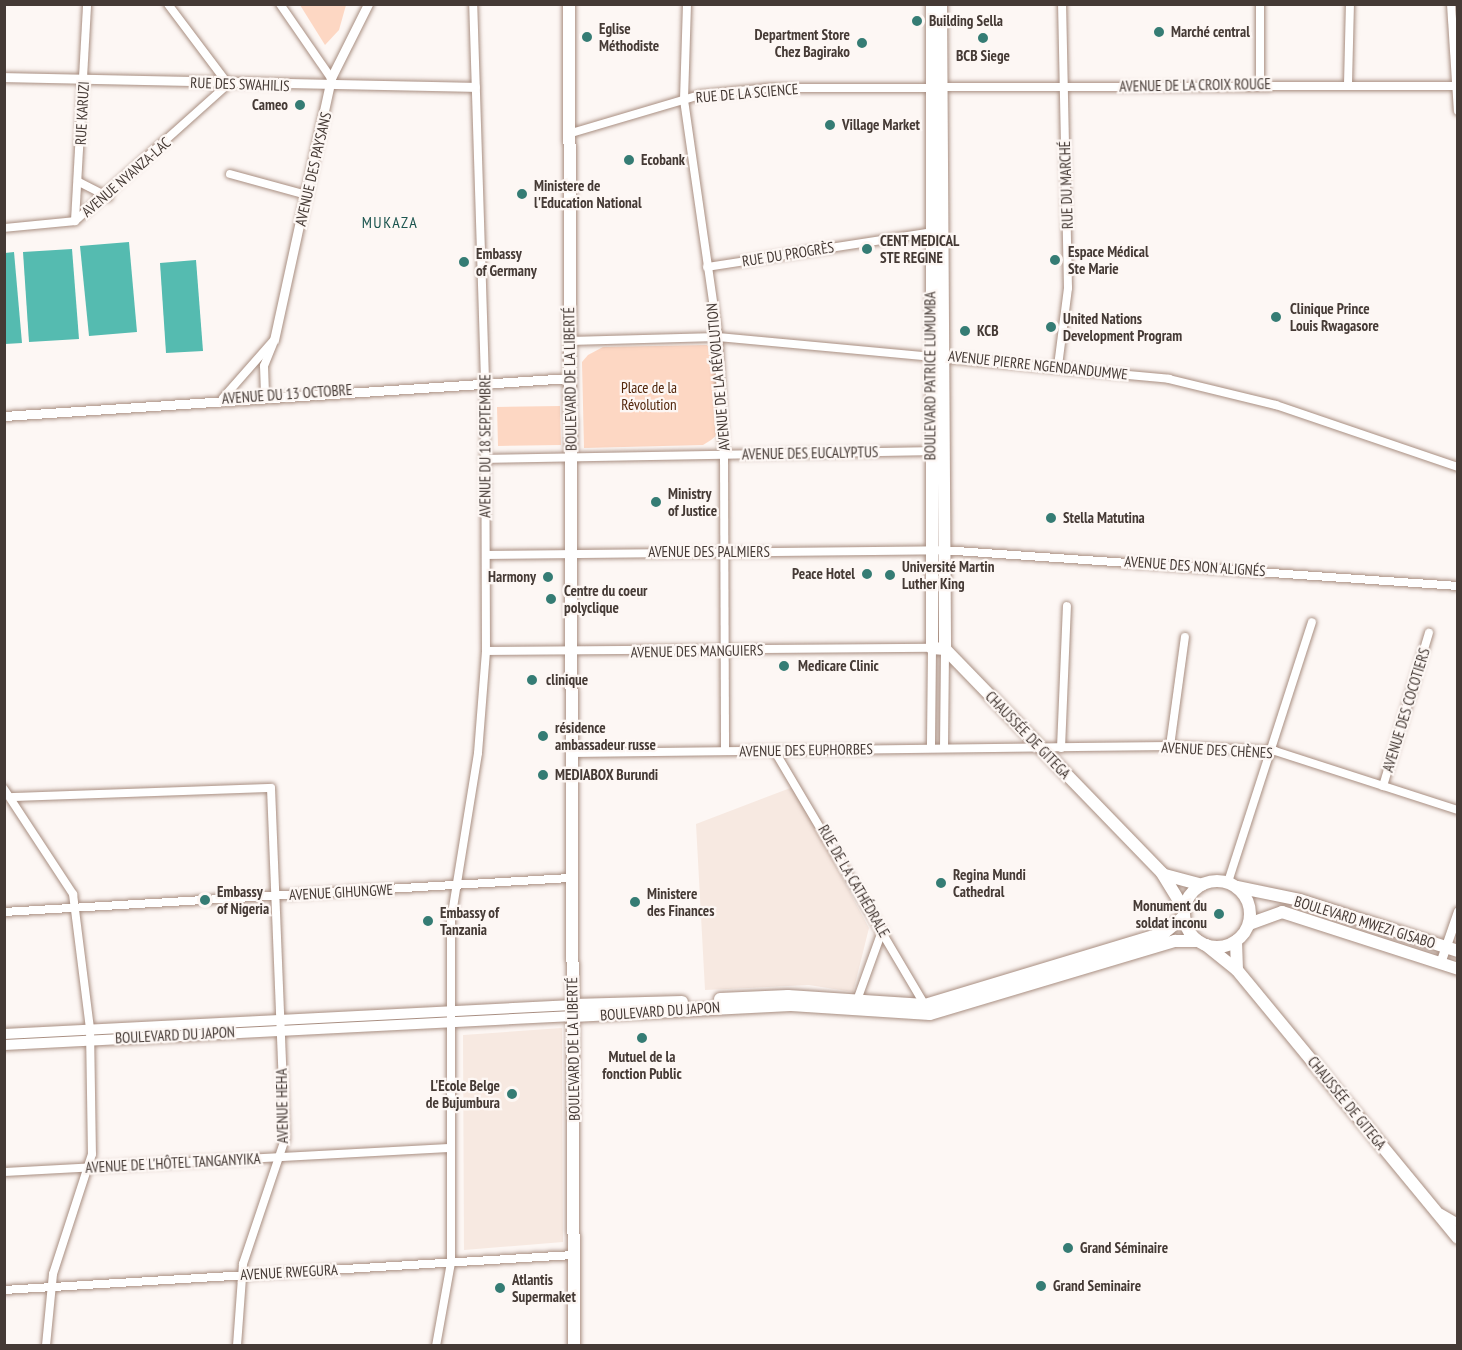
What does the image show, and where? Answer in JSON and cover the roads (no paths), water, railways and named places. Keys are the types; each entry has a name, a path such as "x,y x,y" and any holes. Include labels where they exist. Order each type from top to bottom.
{"main road":[{"name":"BOULEVARD DE LA LIBERTÉ","path":"569,4 569,341 573,553 569,878 573,1011 574,1346"},
{"name":"BOULEVARD PATRICE LUMUMBA","path":"932,4 937,89"},
{"name":"BOULEVARD PATRICE LUMUMBA","path":"932,648 937,550 935,231 940,4"},
{"name":"BOULEVARD PATRICE LUMUMBA","path":"937,550 945,649"},
{"path":"932,648 945,649"},
{"name":"CHAUSSÉE DE GITEGA","path":"945,649 1162,873 1184,913"},
{"name":"CHAUSSÉE DE GITEGA","path":"1162,873 1202,885"},
{"path":"1236,941 1202,943 1184,913 1202,885 1233,885 1248,900 1249,924 1236,941 1237,970"},
{"name":"BOULEVARD MWEZI GISABO","path":"1233,885 1300,900 1451,949"},
{"name":"BOULEVARD MWEZI GISABO","path":"1249,924 1282,912 1458,969"},
{"name":"BOULEVARD DU JAPON","path":"1073,968 1164,933 1184,913"},
{"name":"BOULEVARD DU JAPON","path":"4,1034 91,1034 279,1025 449,1023 573,1011 771,1001 927,1010 1175,941 1202,943"},
{"name":"CHAUSSÉE DE GITEGA","path":"1202,943 1237,970 1458,1238"},
{"name":"BOULEVARD DU JAPON","path":"279,1025 449,1010 573,1011"},
{"name":"BOULEVARD DU JAPON","path":"4,1045 91,1034"}],"street":[{"name":"RUE KARUZI","path":"75,221 79,182 87,4"},
{"path":"168,4 228,84"},
{"path":"280,4 332,83"},
{"name":"AVENUE DES PAYSANS","path":"266,394 264,366 274,340 332,83 368,4"},
{"name":"AVENUE DU 18 SEPTEMBRE","path":"436,1346 451,1263 449,1010 454,886 478,753 486,651 485,380 473,4"},
{"name":"AVENUE DE LA RÉVOLUTION","path":"687,4 684,100 718,337 724,455 725,751"},
{"name":"RUE DU MARCHÉ","path":"1058,366 1068,288 1062,4"},
{"path":"1260,4 1260,84"},
{"path":"1348,84 1350,4"},
{"path":"1451,4 1458,111"},
{"name":"RUE DES SWAHILIS","path":"4,77 84,77 228,84 332,83 475,87"},
{"name":"AVENUE NYANZA-LAC","path":"4,228 75,221 108,197 228,84"},
{"name":"AVENUE DE LA CROIX ROUGE","path":"937,89 1260,84 1456,86"},
{"name":"RUE DE LA SCIENCE","path":"568,135 684,100 769,88 937,89"},
{"path":"230,174 308,195"},
{"path":"79,182 108,197"},
{"name":"RUE DU PROGRÈS","path":"707,267 935,231"},
{"name":"AVENUE PIERRE NGENDANDUMWE","path":"569,341 718,337 1058,366 1169,379 1262,401 1458,467"},
{"name":"AVENUE DES PAYSANS","path":"223,398 274,340"},
{"name":"AVENUE DU 13 OCTOBRE","path":"4,416 266,394 485,380 570,378"},
{"name":"AVENUE DES EUCALYPTUS","path":"484,459 571,455 936,451"},
{"name":"AVENUE DES PALMIERS","path":"487,555 937,550"},
{"name":"AVENUE DES NON ALIGNÉS","path":"937,550 1458,586"},
{"path":"1061,748 1067,606"},
{"path":"1233,885 1312,622"},
{"name":"AVENUE DES COCOTIERS","path":"1383,786 1429,633"},
{"path":"1170,746 1185,637"},
{"name":"AVENUE DES MANGUIERS","path":"486,651 571,653 932,648"},
{"name":"BOULEVARD PATRICE LUMUMBA","path":"931,748 932,648"},
{"name":"BOULEVARD PATRICE LUMUMBA","path":"944,748 945,649"},
{"name":"AVENUE DES CHÈNES","path":"1041,748 1170,746 1275,751 1458,810"},
{"name":"AVENUE DES EUPHORBES","path":"571,753 1041,748"},
{"name":"RUE DE LA CATHÉDRALE","path":"774,750 927,1010"},
{"name":"AVENUE HEHA","path":"11,798 272,788 281,1158 240,1275 237,1346"},
{"path":"4,789 78,909 91,1034 90,1167 50,1287 46,1346"},
{"name":"AVENUE GIHUNGWE","path":"4,912 569,878"},
{"path":"1440,963 1451,949 1458,911"},
{"path":"855,1006 882,931"},
{"name":"AVENUE DE L'HÔTEL TANGANYIKA","path":"4,1172 450,1148"},
{"path":"1431,1206 1458,1223"},
{"name":"AVENUE RWEGURA","path":"4,1290 573,1255"}],"water":[{"path":"129,242 137,332 89,336 80,246"},
{"path":"72,249 79,339 29,342 23,252"},
{"path":"14,252 22,343 5,344 5,253"},
{"path":"196,260 203,351 166,353 160,263"}],"place":[{"name":"Building Sella","path":"917,21"},
{"name":"Marché central","path":"1159,32"},
{"name":"Eglise Méthodiste","path":"587,37"},
{"name":"BCB Siege","path":"983,38"},
{"name":"Department Store Chez Bagirako","path":"862,43"},
{"name":"Cameo","path":"300,105"},
{"name":"Village Market","path":"830,125"},
{"name":"Ecobank","path":"629,160"},
{"name":"Ministere de l'Education National","path":"522,194"},
{"name":"CENT MEDICAL STE REGINE","path":"867,249"},
{"name":"Espace Médical Ste Marie","path":"1055,260"},
{"name":"Embassy of Germany","path":"464,262"},
{"name":"Clinique Prince Louis Rwagasore","path":"1276,317"},
{"name":"United Nations Development Program","path":"1051,327"},
{"name":"KCB","path":"965,331"},
{"name":"Ministry of Justice","path":"656,502"},
{"name":"Stella Matutina","path":"1051,518"},
{"name":"Peace Hotel","path":"867,574"},
{"name":"Université Martin Luther King","path":"890,575"},
{"name":"Harmony","path":"548,577"},
{"name":"Centre du coeur polyclique","path":"551,599"},
{"name":"Medicare Clinic","path":"784,666"},
{"name":"clinique","path":"532,680"},
{"name":"résidence ambassadeur russe","path":"543,736"},
{"name":"MEDIABOX Burundi","path":"543,775"},
{"name":"Regina Mundi Cathedral","path":"941,883"},
{"name":"Embassy of Nigeria","path":"205,900"},
{"name":"Ministere des Finances","path":"635,902"},
{"name":"Monument du soldat inconu","path":"1219,914"},
{"name":"Embassy of Tanzania","path":"428,921"},
{"name":"Mutuel de la fonction Public","path":"642,1038"},
{"name":"L'Ecole Belge de Bujumbura","path":"512,1094"},
{"name":"Grand Séminaire","path":"1068,1248"},
{"name":"Grand Seminaire","path":"1041,1286"},
{"name":"Atlantis Supermaket","path":"500,1288"}],"district":[{"name":"MUKAZA","path":"390,222"}],"park label":[{"name":"Place de la Révolution","path":"649,396"}]}
